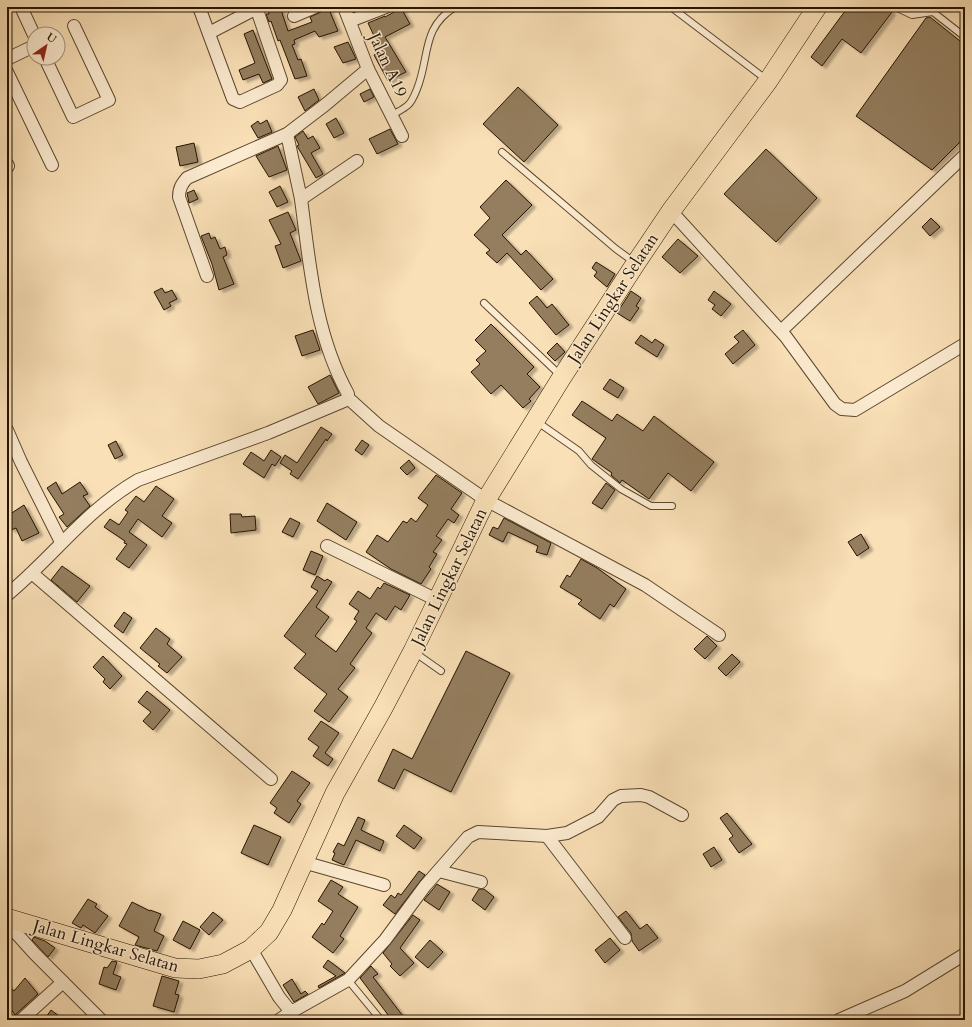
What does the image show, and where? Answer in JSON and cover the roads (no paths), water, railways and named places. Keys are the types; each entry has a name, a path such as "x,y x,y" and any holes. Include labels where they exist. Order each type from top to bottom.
{"highway":[{"name":"Jalan Lingkar Selatan","path":"7,918 175,968 199,969 223,964 251,949 269,932 282,910 334,793 383,708 413,651 486,500 562,376 636,263 671,211 768,81 817,7"}],"street":[{"path":"20,7 30,26"},
{"path":"199,7 208,33 233,99 240,102 277,85 281,77 257,8 208,33"},
{"path":"294,16 315,7"},
{"name":"Jalan A19","path":"344,7 368,69 402,136"},
{"path":"350,21 386,7"},
{"path":"49,66 73,117 110,100 74,26"},
{"path":"7,59 26,50"},
{"path":"207,276 179,197 179,189 183,183 188,178 287,134 368,69"},
{"path":"7,72 52,165"},
{"path":"287,134 301,199 319,319 328,351 348,394 348,398 379,426 486,500 645,585 719,635"},
{"path":"781,332 965,155"},
{"path":"301,199 357,161"},
{"path":"671,211 781,332 835,404 842,409 855,410 965,344"},
{"path":"7,595 33,574 86,518 124,488 138,480 268,433 348,398"},
{"path":"7,430 21,462 62,542"},
{"path":"327,546 437,600"},
{"path":"33,574 271,779"},
{"path":"279,1020 294,1016 348,980 386,940 421,892 468,837 478,832 547,836 567,833 598,817 613,800 621,796 641,795 648,797 682,815"},
{"path":"547,836 625,938"},
{"path":"303,862 384,886"},
{"path":"439,871 481,882"},
{"path":"7,923 101,1020"},
{"path":"251,949 279,997 294,1016"},
{"path":"839,1020 905,991 965,954"},
{"path":"21,1020 63,982"}],"lane":[{"path":"392,115 409,105 422,76 431,30 438,20 455,7"},
{"path":"672,7 768,81"},
{"path":"896,7 912,15 934,12 965,37"},
{"path":"502,152 616,249 636,263"},
{"path":"484,303 562,376"},
{"path":"535,420 579,451 591,465 621,489 651,506 672,506"},
{"path":"413,651 441,671"},
{"path":"348,980 381,1020"}]}
